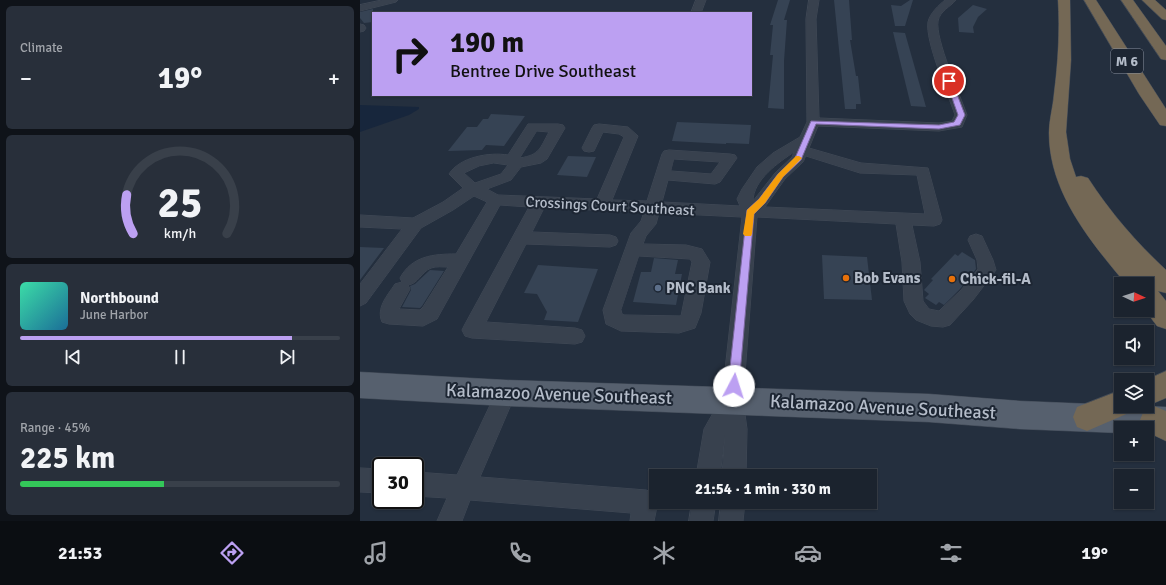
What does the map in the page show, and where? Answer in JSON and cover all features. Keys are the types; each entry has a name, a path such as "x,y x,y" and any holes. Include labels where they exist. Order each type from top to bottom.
{"highway":[{"path":"1064,0 1062,94 1058,137 1060,155 1069,188 1088,223 1133,277"},
{"name":"M 6","path":"1090,0 1147,94 1166,122"},
{"name":"M 6","path":"1127,0 1166,56"},
{"path":"1148,0 1166,16"},
{"path":"1062,94 1069,152 1074,168 1081,182 1091,199 1120,237 1133,252 1166,284"},
{"path":"1154,303 1166,318"},
{"path":"1154,390 1166,384"},
{"path":"1087,417 1114,406"}],"main road":[{"name":"Kalamazoo Avenue Southeast","path":"360,385 506,394 732,400 929,408 1162,423"}],"street":[{"path":"360,8 374,2 393,0"},
{"path":"696,12 701,0"},
{"path":"734,469 737,430 736,416 732,400 750,212 762,201 780,176 798,159 813,122 811,19 814,0"},
{"path":"813,122 939,127 957,124 961,115 936,45 933,22 940,9 951,0"},
{"path":"589,148 599,128 623,130 631,136 602,206"},
{"name":"Crossings Court Southeast","path":"473,189 506,177 514,168 513,162 492,159 463,166 458,169 456,174 473,189 496,200 934,220 922,171 860,168 804,144"},
{"path":"633,250 686,251 696,254 701,262 692,313 688,322 679,324 621,323 613,318 612,310 633,250 639,233 648,224 654,208 662,175"},
{"path":"360,298 415,224 448,206 473,189"},
{"path":"461,261 427,262 416,268 389,309 389,316 423,318 430,313 461,261 496,200"},
{"path":"538,203 472,330 575,336"},
{"path":"903,219 910,254 912,278 911,293 913,302 922,315 934,320 943,319 967,295 987,270 985,260 976,240"},
{"path":"360,221 415,224"},
{"path":"520,238 610,241"},
{"path":"449,521 506,394"},
{"path":"709,469 715,428 732,400"},
{"path":"360,480 372,481"},
{"path":"424,485 646,502 642,521"},
{"path":"701,521 703,509"},
{"path":"731,521 732,509"}],"water":[{"path":"360,105 419,107 419,109 409,115 360,132"}],"building":[{"path":"778,0 790,0 784,20 787,20 784,61 784,109 768,108 773,55 770,55 773,25 770,25"},
{"path":"834,0 849,0 852,40 850,40 856,76 858,76 861,104 856,104 856,109 845,109"},
{"path":"910,0 913,0 905,26 895,26 891,5 901,6"},
{"path":"973,5 987,9 978,17 973,27 974,33 959,32 958,18"},
{"path":"373,9 372,22 364,23 360,18 360,12"},
{"path":"893,32 905,33 926,107 911,106"},
{"path":"491,114 525,116 504,146 486,145 482,150 448,151 467,127 477,127 483,119 488,119"},
{"path":"677,122 751,125 749,144 672,141"},
{"path":"568,156 596,157 587,177 557,175"},
{"path":"360,247 384,248 360,280"},
{"name":"Chick-fil-A","path":"962,252 975,260 976,269 960,289 944,305 939,302 936,305 925,298 929,294 924,290 933,280 931,279 955,254 958,256"},
{"name":"Bob Evans","path":"822,255 867,257 872,300 824,299"},
{"name":"PNC Bank","path":"654,258 678,260 675,274 682,274 676,305 633,302 641,272 651,272"},
{"path":"538,265 598,269 578,322 544,320 547,312 537,294 524,293"},
{"path":"430,270 444,271 422,306 420,308 402,307 411,290 410,286 415,284"}],"slow traffic":[{"path":"748,234 750,212 762,201 780,176 799,158"}],"place":[{"name":"Bob Evans","path":"846,278"},
{"name":"Chick-fil-A","path":"952,279"},
{"name":"PNC Bank","path":"658,288"}],"route":[{"path":"734,386 750,212 762,201 780,176 798,159 813,122 939,127 957,124 961,115 949,81"}]}
